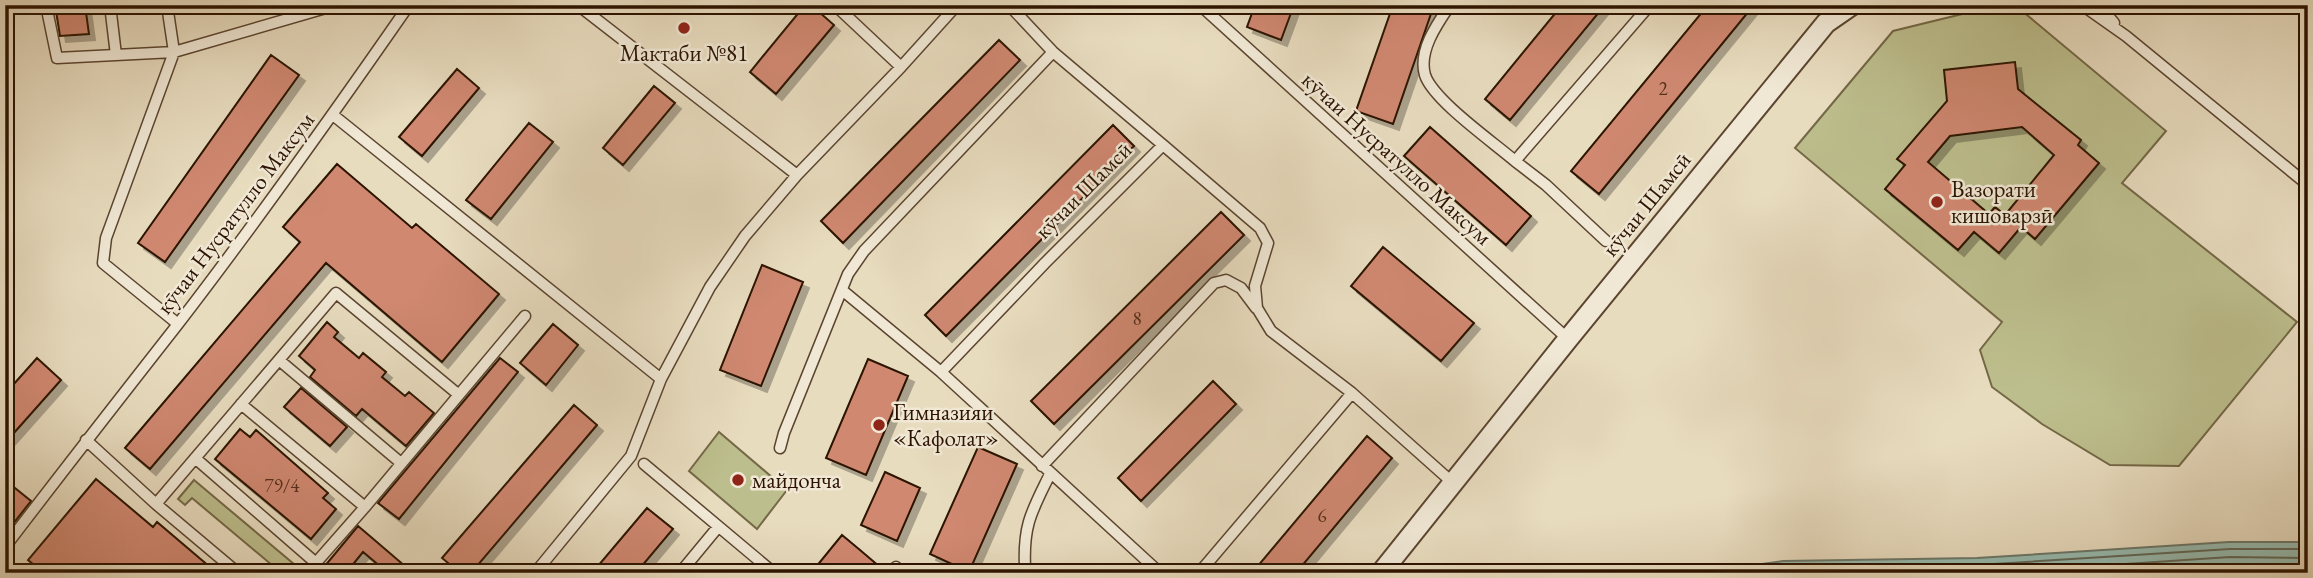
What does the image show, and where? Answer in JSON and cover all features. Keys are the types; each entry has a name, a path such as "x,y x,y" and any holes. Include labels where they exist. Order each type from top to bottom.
{"street":[{"name":"кӯчаи Шамсӣ","path":"1381,573 1828,14 1852,5"}],"lane":[{"path":"46,5 58,58 174,52 337,5"},
{"path":"110,5 116,55"},
{"path":"167,5 174,52 106,238 103,262 178,324"},
{"name":"кӯчаи Нусратулло Максум","path":"5,547 178,324 333,115 409,5"},
{"path":"578,5 797,175"},
{"path":"835,5 901,67"},
{"path":"535,573 631,456 661,379 717,277 745,236 797,175 957,5"},
{"path":"1010,5 1053,52 1163,145"},
{"name":"кӯчаи Нусратулло Максум","path":"1200,5 1568,339"},
{"path":"1450,5 1435,28 1426,50 1424,73 1434,92 1546,185 1606,241"},
{"path":"1515,161 1650,5"},
{"path":"2082,5 2126,36 2308,185"},
{"path":"2099,5 2126,36"},
{"path":"780,448 848,274 864,251 1053,52"},
{"path":"333,115 661,379"},
{"name":"кӯчаи Шамсӣ","path":"942,372 1045,263 1163,145 1260,228 1268,243 1255,286 1257,308"},
{"path":"1032,573 1025,567 1024,544 1027,522 1046,470 1213,283 1226,280 1241,288 1271,331 1352,393 1453,483"},
{"path":"842,290 942,372 1160,573"},
{"path":"156,504 336,293 458,395"},
{"path":"307,573 525,316"},
{"path":"279,360 401,463"},
{"path":"1199,573 1352,393"},
{"path":"241,404 365,507"},
{"path":"86,440 238,573"},
{"path":"195,458 316,563"},
{"path":"644,464 774,573"},
{"path":"680,573 718,527"}],"green space":[{"path":"1999,5 2015,5 2166,131 2122,183 2297,322 2179,466 2110,465 2042,424 1992,387 1980,350 2002,322 1795,148 1893,31"},
{"name":"майдонча","path":"719,432 787,490 757,529 689,471"},
{"path":"194,480 295,565 289,573 278,573 279,571 192,498 185,505 178,499"}],"water":[{"path":"2229,542 2308,542 2308,573 1697,573 1783,561 1977,558"}],"building":[{"path":"55,5 85,5 89,34 60,36"},
{"path":"805,5 811,5 834,25 776,94 750,72"},
{"path":"1255,5 1294,5 1281,40 1247,27"},
{"path":"1393,5 1434,5 1393,124 1356,111"},
{"path":"1562,5 1605,5 1510,120 1485,99"},
{"path":"1708,5 1754,5 1599,194 1571,171"},
{"path":"999,40 1020,60 843,243 821,221"},
{"path":"271,55 299,75 165,262 138,243"},
{"path":"2015,62 2018,89 2081,140 2078,145 2099,163 2035,239 2021,227 1999,253 1974,232 1958,250 1885,189 1905,165 1897,159 1947,101 1944,70","holes":["2022,127 2054,155 2005,215 1995,207 1989,214 1928,162 1950,136"]},
{"path":"457,69 479,88 422,156 399,137"},
{"path":"654,86 675,103 623,165 603,148"},
{"path":"529,123 553,142 491,219 466,200"},
{"path":"1113,125 1134,146 946,336 925,315"},
{"path":"1430,127 1531,216 1506,245 1404,156"},
{"path":"337,164 412,228 416,224 499,294 442,362 326,263 150,469 125,448 300,242 283,227"},
{"path":"1221,212 1244,235 1054,424 1031,401"},
{"path":"1383,247 1474,323 1441,361 1351,286"},
{"path":"762,265 803,282 761,386 720,370"},
{"path":"327,322 338,332 334,337 359,358 363,353 386,372 382,377 405,396 409,392 434,413 406,446 362,409 356,416 310,377 315,370 299,356"},
{"path":"553,324 578,345 546,385 520,363"},
{"path":"37,358 61,380 5,443 5,394"},
{"path":"500,358 518,372 399,519 378,503"},
{"path":"868,359 908,376 866,475 826,458"},
{"path":"1213,381 1236,404 1141,501 1118,478"},
{"path":"301,388 347,427 330,446 284,407"},
{"path":"574,405 597,425 471,573 460,573 442,558"},
{"path":"240,429 250,437 256,430 328,493 323,498 336,509 311,539 215,459"},
{"path":"1367,436 1392,458 1296,573 1252,573"},
{"path":"978,447 1017,464 969,572 930,554"},
{"path":"885,472 920,488 897,541 861,525"},
{"path":"96,479 153,527 157,522 217,573 44,573 28,560"},
{"path":"5,480 31,501 5,534"},
{"path":"647,508 673,529 636,573 592,573"},
{"path":"358,526 413,573 388,573 363,552 346,573 319,573"},
{"path":"842,535 860,550 887,573 811,573"}],"place":[{"name":"Мактаби №81","path":"684,28"},
{"name":"Вазорати кишоварзӣ","path":"1937,202"},
{"name":"Гимназияи «Кафолат»","path":"879,425"},
{"name":"майдонча","path":"738,480"}]}
